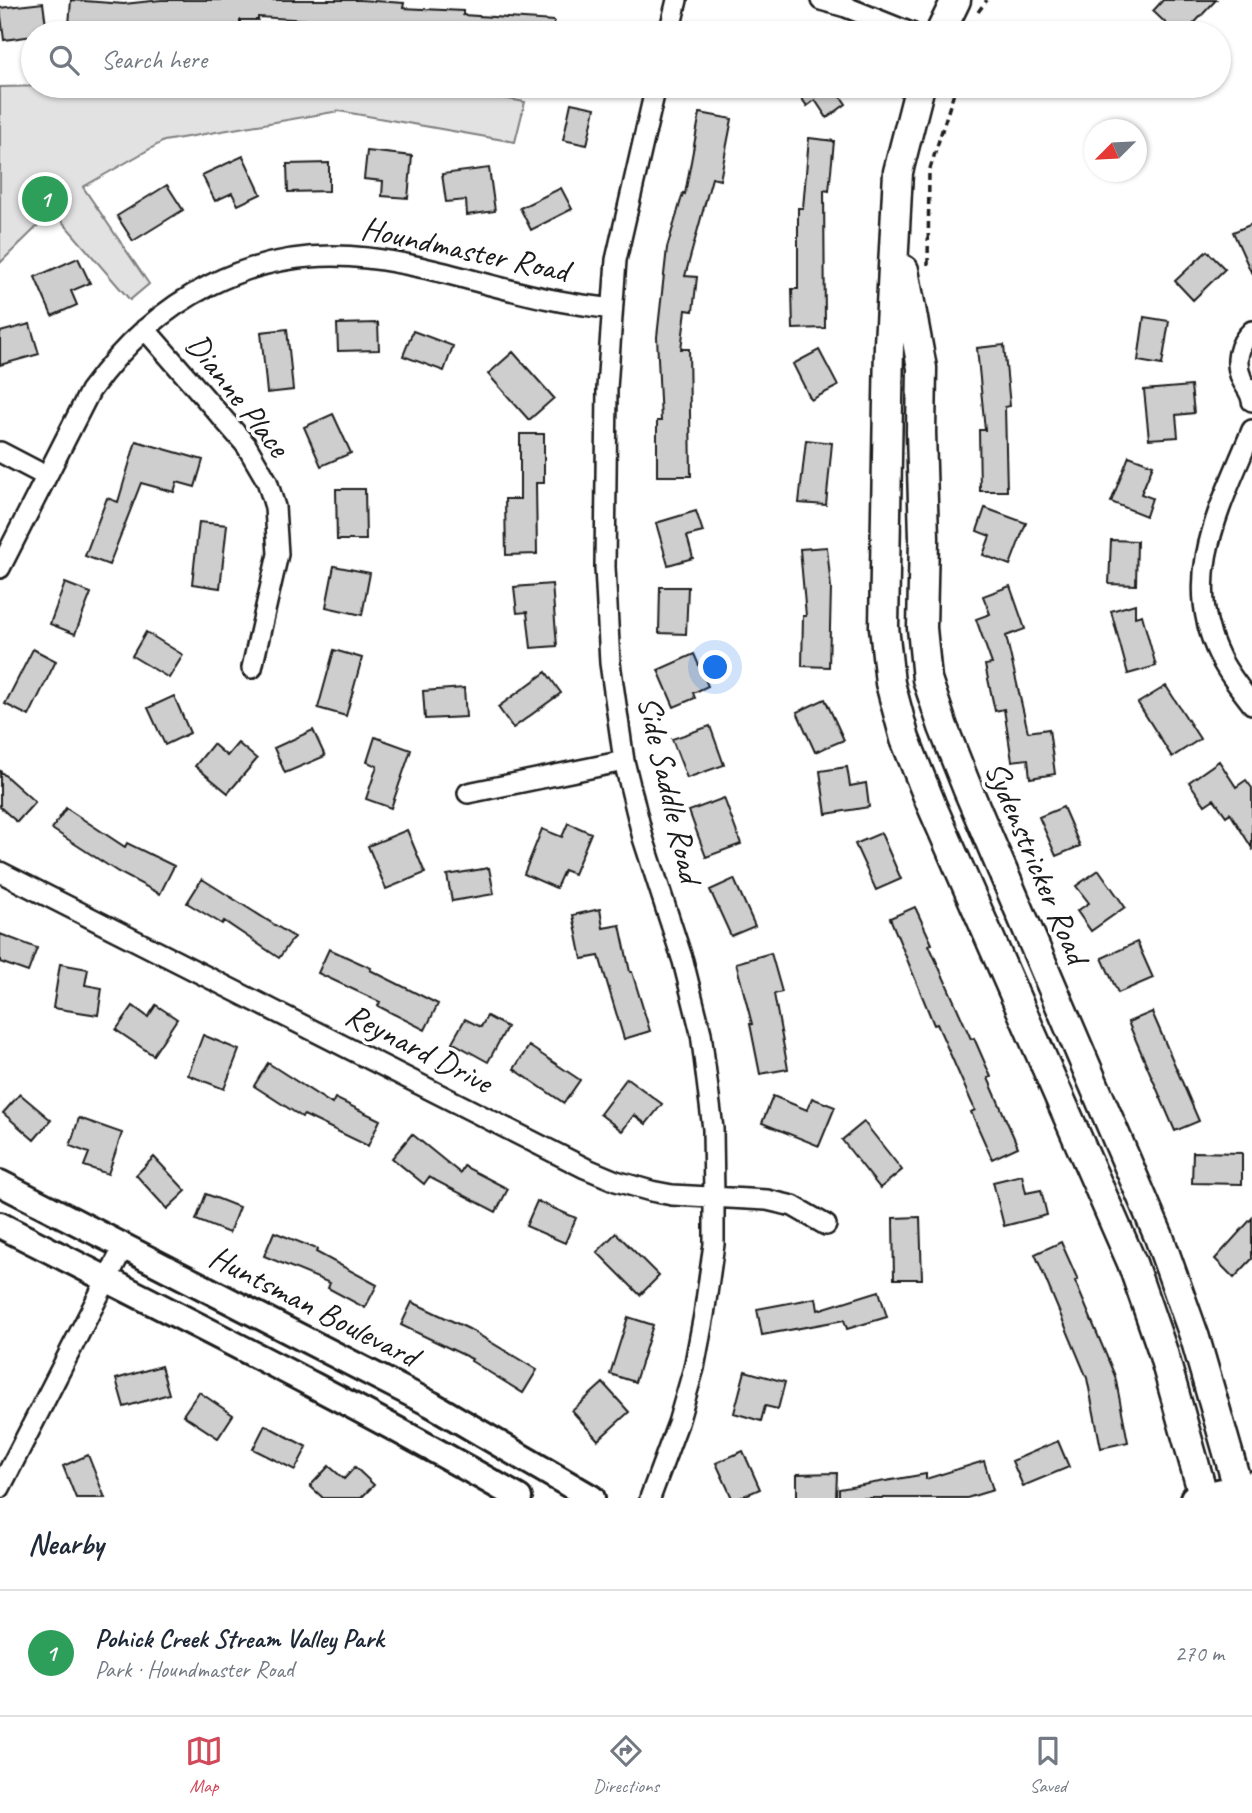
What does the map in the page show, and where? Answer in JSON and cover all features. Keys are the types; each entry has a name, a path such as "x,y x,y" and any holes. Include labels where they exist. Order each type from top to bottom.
{"main road":[{"path":"952,21 967,7"},
{"name":"Sydenstricker Road","path":"917,98 898,172 889,344 884,627 890,683 905,740 931,804 1132,1263 1162,1349 1200,1497"},
{"name":"Sydenstricker Road","path":"895,226 922,368 921,432 925,538 922,628 927,679 968,790 1159,1237 1244,1490"}],"street":[{"path":"672,21 677,0"},
{"path":"821,0 881,21"},
{"name":"Side Saddle Road","path":"650,1498 678,1423 694,1368 705,1315 714,1244 713,1129 701,1033 683,961 643,838 624,761 610,663 604,567 611,309 621,235 653,98"},
{"name":"Houndmaster Road","path":"0,568 90,391 107,368 145,329 188,295 221,279 255,267 309,256 369,258 553,300 611,309"},
{"name":"Dianne Place","path":"145,329 246,444 267,481 275,507 278,554 252,668"},
{"path":"1252,331 1243,340 1237,360 1241,379 1251,393 1252,401"},
{"path":"1252,430 1211,532 1203,582 1204,603 1212,641 1228,673 1252,704"},
{"path":"0,452 46,476"},
{"path":"468,793 624,761"},
{"name":"Reynard Drive","path":"0,872 585,1168 651,1191 714,1198 767,1200 793,1206 826,1225"},
{"name":"Huntsman Boulevard","path":"0,1183 431,1404 592,1498"},
{"path":"0,1225 413,1436 519,1498"},
{"path":"0,1488 124,1246"},
{"path":"1200,1497 1244,1490"}],"path":[{"path":"967,7 986,0"},
{"path":"929,270 929,172 952,98"}],"shaded area":[{"path":"0,87 21,87 21,98 502,98 525,102 515,142 339,111 164,141 83,187 149,284 130,300 53,211 0,263"}],"building":[{"path":"71,0 124,4 161,0 360,0 404,3 403,8 463,11 463,15 554,21 328,21 258,17 258,20 240,21 69,21"},
{"path":"1163,0 1216,0 1196,21 1163,21 1153,11"},
{"path":"43,3 45,21 21,21 21,38 4,40 0,8"},
{"path":"801,98 842,98 846,104 827,118 815,100 807,106"},
{"path":"571,103 595,108 587,145 563,140"},
{"path":"700,113 732,119 720,180 712,178 685,276 697,277 693,311 686,310 681,349 689,349 691,476 657,476 657,421 661,421 657,337 667,248 683,193 685,194"},
{"path":"809,138 834,141 829,191 824,190 825,328 793,329 792,289 798,289 798,208 803,208"},
{"path":"367,151 412,156 408,198 382,196 383,181 364,179"},
{"path":"243,156 261,194 238,205 232,193 215,201 202,175"},
{"path":"329,163 329,191 288,192 287,164"},
{"path":"489,168 495,211 467,215 466,200 446,202 442,174"},
{"path":"167,185 183,210 133,241 117,216"},
{"path":"561,188 572,209 531,230 520,208"},
{"path":"1252,224 1252,274 1233,232"},
{"path":"1207,251 1225,269 1193,300 1175,281"},
{"path":"78,258 90,283 71,291 77,305 52,316 35,277"},
{"path":"1144,317 1169,321 1162,365 1138,361"},
{"path":"378,323 379,350 338,351 337,324"},
{"path":"30,324 39,354 0,365 0,332"},
{"path":"287,329 293,390 267,393 261,332"},
{"path":"413,331 453,346 444,371 403,356"},
{"path":"1004,345 1010,406 1005,407 1007,491 980,491 979,430 985,430 977,348"},
{"path":"819,350 838,386 811,400 793,364"},
{"path":"513,352 554,398 529,420 488,374"},
{"path":"1191,386 1194,413 1176,415 1178,437 1149,439 1144,390"},
{"path":"333,414 351,453 321,466 304,427"},
{"path":"520,434 544,434 544,483 536,483 537,554 506,555 505,499 520,499"},
{"path":"806,440 832,443 826,505 799,503"},
{"path":"136,441 203,460 195,487 177,482 174,492 141,483 109,565 85,556 107,498 118,502"},
{"path":"1129,456 1153,465 1141,494 1152,498 1146,516 1111,502"},
{"path":"336,489 365,489 366,540 337,540"},
{"path":"985,508 1026,523 1010,565 983,555 990,536 977,531"},
{"path":"696,511 703,532 687,536 693,558 668,565 656,523"},
{"path":"199,522 227,525 220,588 192,584"},
{"path":"1111,540 1137,541 1136,585 1109,584"},
{"path":"827,547 831,588 829,667 802,666 803,616 806,616 800,549"},
{"path":"334,566 370,573 362,615 326,607"},
{"path":"65,583 91,593 75,634 50,624"},
{"path":"552,584 557,646 531,648 527,612 517,613 514,587"},
{"path":"1010,586 1025,629 1006,636 1028,732 1049,729 1055,774 1030,778 1028,759 1012,761 1004,709 995,711 985,665 992,664 976,619 990,614 983,596"},
{"path":"660,587 688,587 686,634 659,633"},
{"path":"1135,604 1135,617 1142,615 1156,666 1128,674 1111,611"},
{"path":"146,632 183,655 169,678 132,656"},
{"path":"33,649 56,661 29,716 5,704"},
{"path":"334,650 362,658 346,716 318,708"},
{"path":"694,654 708,686 693,693 695,698 674,707 658,670"},
{"path":"546,672 561,693 513,728 498,707"},
{"path":"1166,686 1200,739 1172,757 1138,703"},
{"path":"464,688 466,717 425,719 423,691"},
{"path":"174,696 190,733 165,745 148,708"},
{"path":"825,699 844,740 815,752 797,712"},
{"path":"710,726 724,765 687,778 672,739"},
{"path":"313,730 325,756 285,773 274,748"},
{"path":"375,737 411,750 391,808 366,799 377,766 367,762"},
{"path":"238,743 257,759 228,793 195,766 213,744 227,756"},
{"path":"1219,761 1236,787 1246,780 1252,788 1252,848 1230,813 1226,816 1214,799 1205,805 1189,782"},
{"path":"847,767 850,786 866,783 869,807 826,814 820,771"},
{"path":"0,771 35,802 17,822 0,807"},
{"path":"724,798 741,844 706,857 689,811"},
{"path":"1063,807 1080,846 1056,856 1039,817"},
{"path":"66,808 125,847 127,843 174,866 160,894 118,872 52,829"},
{"path":"568,823 591,833 574,874 564,870 556,888 524,874 542,829 562,837"},
{"path":"407,830 425,873 386,889 368,846"},
{"path":"881,833 901,879 876,890 855,844"},
{"path":"489,868 494,894 452,901 447,875"},
{"path":"1099,870 1125,907 1091,931 1077,911 1089,903 1076,886"},
{"path":"202,879 294,937 279,958 224,921 222,924 187,903"},
{"path":"734,879 755,926 731,936 710,890"},
{"path":"915,907 971,1039 974,1038 991,1077 988,1078 1018,1147 992,1159 971,1112 975,1110 937,1024 934,1025 890,918"},
{"path":"600,909 603,928 620,925 630,972 650,1031 624,1039 599,956 582,959 573,915"},
{"path":"0,934 37,948 28,972 0,962"},
{"path":"1137,942 1153,978 1118,993 1102,958"},
{"path":"329,949 438,1004 425,1030 378,1006 380,1002 318,973"},
{"path":"771,953 782,992 774,994 788,1069 760,1074 752,1024 736,963"},
{"path":"60,964 88,969 85,985 102,988 98,1015 53,1008"},
{"path":"156,1005 177,1019 153,1055 116,1030 133,1006 148,1017"},
{"path":"1152,1012 1199,1121 1175,1131 1128,1022"},
{"path":"487,1016 507,1027 488,1062 452,1042 465,1019 481,1027"},
{"path":"203,1035 239,1050 224,1089 188,1075"},
{"path":"529,1046 580,1080 564,1103 514,1069"},
{"path":"268,1063 332,1104 335,1098 380,1120 368,1146 304,1115 302,1117 254,1086"},
{"path":"627,1078 662,1104 646,1124 634,1115 622,1131 600,1114"},
{"path":"20,1094 51,1120 34,1140 3,1113"},
{"path":"773,1096 807,1110 812,1098 835,1107 819,1146 762,1123"},
{"path":"79,1118 122,1133 108,1174 84,1166 89,1153 70,1146"},
{"path":"864,1122 902,1170 880,1188 842,1140"},
{"path":"412,1134 460,1173 464,1166 508,1189 496,1212 429,1177 424,1184 392,1158"},
{"path":"1193,1152 1242,1153 1242,1184 1192,1183"},
{"path":"154,1157 186,1191 167,1209 136,1175"},
{"path":"1022,1175 1026,1193 1041,1190 1047,1215 1004,1226 993,1182"},
{"path":"206,1194 239,1207 229,1233 196,1220"},
{"path":"537,1201 576,1218 565,1243 526,1226"},
{"path":"920,1217 922,1279 894,1279 893,1218"},
{"path":"1252,1218 1252,1259 1234,1278 1215,1259"},
{"path":"274,1232 317,1249 316,1252 377,1285 365,1308 328,1288 330,1283 264,1256"},
{"path":"616,1233 659,1276 640,1295 597,1252"},
{"path":"1061,1242 1115,1376 1128,1442 1101,1448 1087,1378 1035,1254"},
{"path":"879,1291 887,1317 847,1329 844,1320 762,1335 757,1309 816,1298 818,1310"},
{"path":"412,1302 469,1329 537,1370 523,1393 471,1361 472,1359 401,1325"},
{"path":"628,1317 653,1325 635,1382 610,1374"},
{"path":"161,1366 169,1394 124,1407 116,1379"},
{"path":"745,1371 785,1382 778,1409 765,1406 761,1421 734,1413"},
{"path":"603,1383 629,1412 598,1440 572,1411"},
{"path":"199,1392 233,1415 218,1438 183,1415"},
{"path":"265,1425 307,1447 295,1470 253,1449"},
{"path":"1058,1441 1069,1467 1023,1486 1012,1461"},
{"path":"743,1451 760,1489 739,1498 732,1498 716,1463"},
{"path":"88,1455 105,1498 76,1498 63,1466"},
{"path":"984,1461 993,1490 967,1498 839,1498 839,1489 926,1474 926,1479"},
{"path":"329,1466 344,1479 355,1467 374,1485 361,1498 323,1498 310,1486"},
{"path":"837,1473 836,1498 797,1498 797,1474"}],"place":[{"name":"Pohick Creek Stream Valley Park","path":"45,199"}]}
